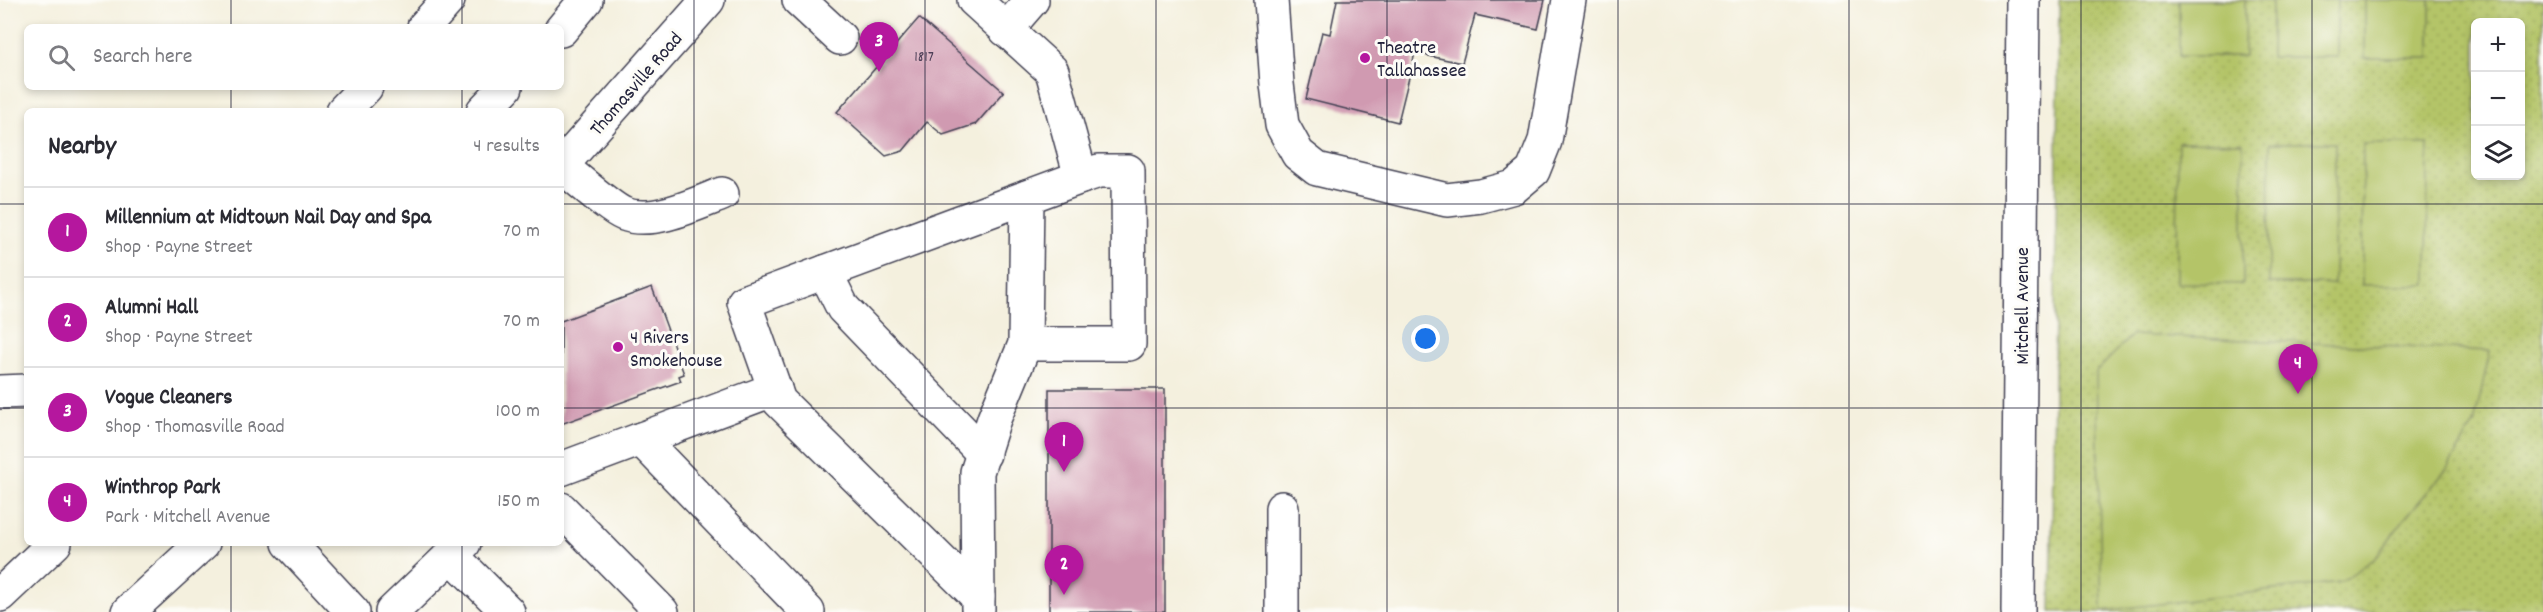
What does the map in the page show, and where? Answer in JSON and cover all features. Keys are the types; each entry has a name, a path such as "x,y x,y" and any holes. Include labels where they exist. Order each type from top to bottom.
{"street":[{"path":"427,24 448,0"},
{"path":"564,26 586,0"},
{"name":"Thomasville Road","path":"564,163 708,0"},
{"path":"799,0 840,38"},
{"path":"974,0 1052,71 1081,177"},
{"path":"1006,30 1032,0"},
{"path":"1271,0 1282,125 1298,154 1317,169 1447,200 1481,196 1514,186 1533,171 1545,141 1569,0"},
{"name":"Mitchell Avenue","path":"2018,612 2023,0"},
{"path":"346,108 363,90"},
{"path":"486,108 503,90"},
{"path":"564,168 623,214 644,218 681,210 722,194"},
{"path":"978,604 780,401 744,302 1081,177 1099,171 1128,171 1129,345 1025,345"},
{"path":"978,604 977,472 994,419 1025,345 1027,197"},
{"path":"825,272 843,308 984,454"},
{"path":"564,468 775,389"},
{"path":"0,392 24,392"},
{"path":"642,439 808,612"},
{"path":"1282,508 1282,612"},
{"path":"564,512 662,612"},
{"path":"4,584 51,546"},
{"path":"128,612 200,546"},
{"path":"292,546 352,612"},
{"path":"392,612 458,549 508,612"}],"green space":[{"path":"2059,0 2543,0 2543,612 2051,612"},
{"path":"2179,0 2245,0 2244,56 2179,56"},
{"path":"2272,0 2337,0 2337,57 2271,57"},
{"path":"2365,0 2430,0 2430,58 2365,58"},
{"path":"2178,142 2243,143 2243,284 2177,283"},
{"path":"2270,143 2335,143 2334,284 2269,284"},
{"path":"2363,144 2428,144 2427,285 2362,285"},
{"path":"2132,335 2490,351 2474,424 2447,469 2374,559 2340,582 2102,611 2096,372"}],"building":[{"name":"Theatre Tallahassee","path":"1337,0 1545,0 1538,29 1475,15 1462,63 1415,53 1398,122 1306,99 1322,32 1330,34"},
{"path":"919,18 1004,92 976,124 943,135 927,122 903,151 886,156 837,112"},
{"name":"4 Rivers Smokehouse","path":"652,287 684,374 679,376 681,381 564,423 564,320"},
{"path":"1049,389 1165,389 1165,612 1049,612"}],"place":[{"name":"Theatre Tallahassee","path":"1365,58"},
{"name":"Vogue Cleaners","path":"879,72"},
{"name":"4 Rivers Smokehouse","path":"618,347"},
{"name":"Winthrop Park","path":"2298,394"},
{"name":"Millennium at Midtown Nail Day and Spa","path":"1064,472"},
{"name":"Alumni Hall","path":"1064,595"}]}
